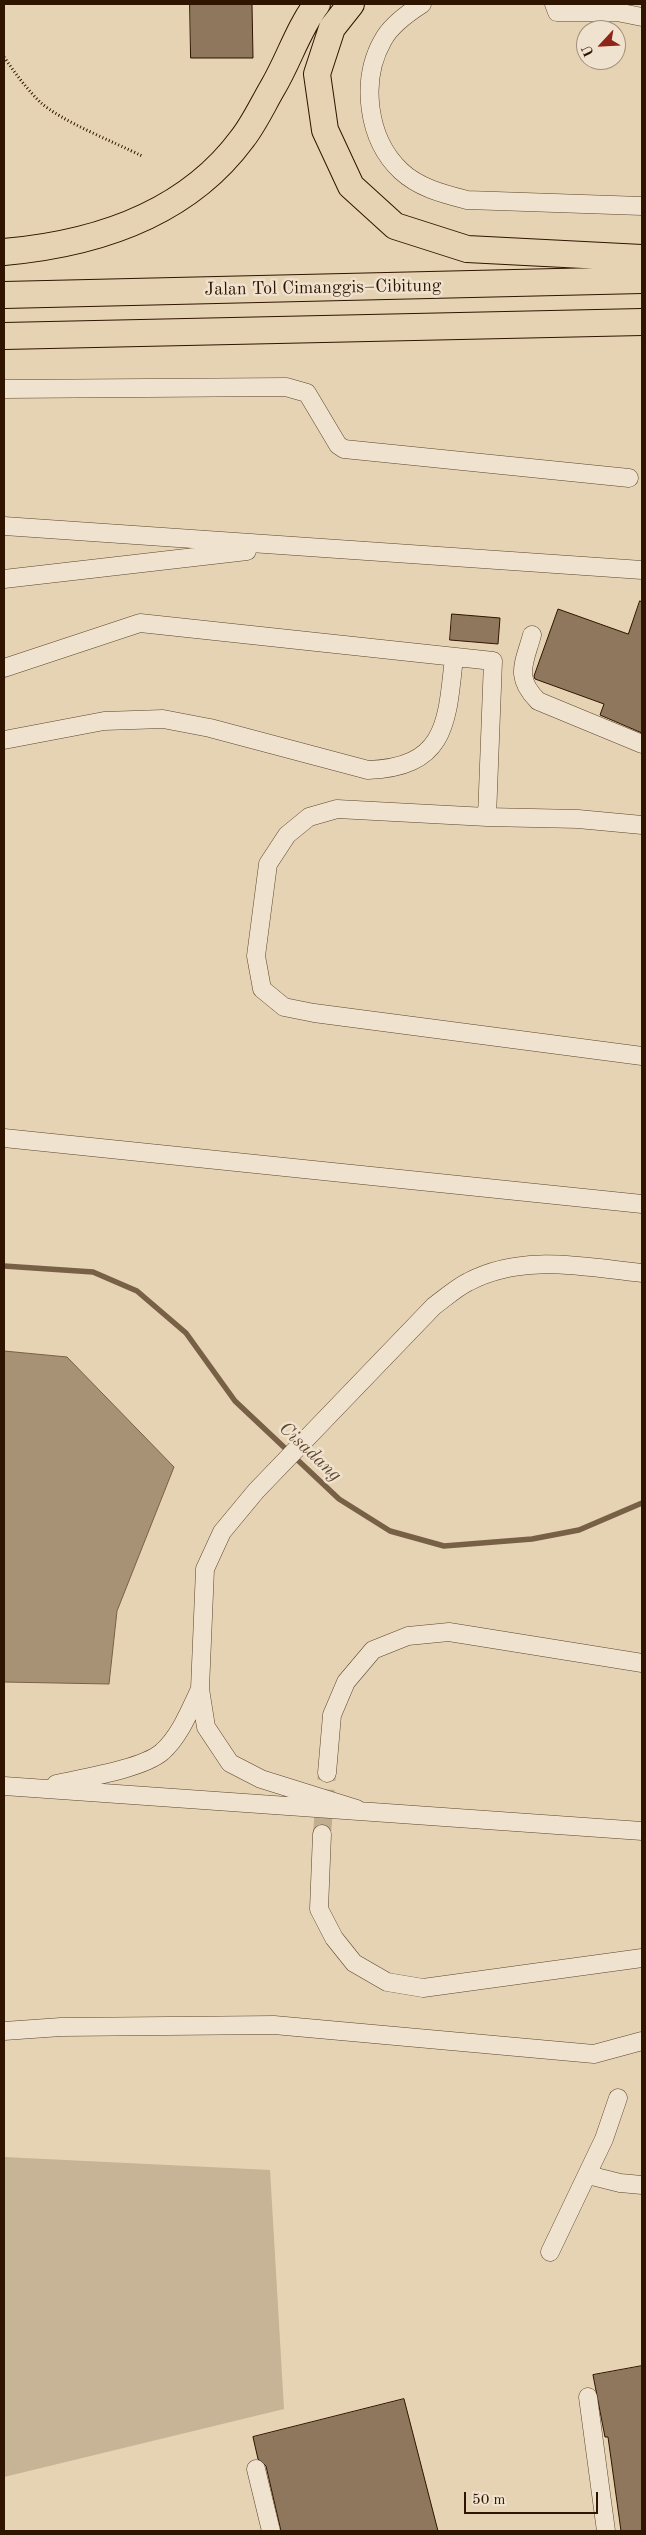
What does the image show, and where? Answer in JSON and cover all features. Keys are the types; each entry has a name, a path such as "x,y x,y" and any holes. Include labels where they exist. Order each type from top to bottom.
{"highway":[{"path":"4,252 91,239 154,215 200,185 242,140 281,74 306,18 317,4"},
{"path":"351,4 332,28 317,74 325,130 351,186 396,226 467,249 642,258"},
{"name":"Jalan Tol Cimanggis–Cibitung","path":"4,295 642,280"},
{"path":"4,336 642,322"}],"street":[{"path":"422,4 402,17 383,39 372,64 369,100 372,122 383,145 400,170 415,181 440,193 467,200 642,206"},
{"path":"554,4 557,12 617,12 642,17"},
{"path":"4,389 286,387 307,393 338,444 344,448 629,478"},
{"path":"4,526 642,570"},
{"path":"4,579 288,547"},
{"path":"4,668 140,623 493,661 487,817"},
{"path":"532,635 521,674 528,691 538,701 642,744"},
{"path":"4,740 104,721 163,719 210,728 368,770 392,769 417,758 438,741 448,712 454,657"},
{"path":"642,825 578,819 487,817 337,809 309,817 287,835 268,864 256,956 262,989 284,1007 314,1013 642,1056"},
{"path":"4,1138 642,1204"},
{"path":"356,1809 261,1779 230,1764 206,1727 200,1689 206,1569 222,1532 256,1491 313,1430 434,1306 468,1282 514,1265 551,1264 642,1273"},
{"path":"327,1772 332,1715 346,1682 373,1650 408,1636 449,1632 642,1663"},
{"path":"40,1788 133,1766 162,1752 183,1724 200,1689"},
{"path":"4,1786 356,1809 642,1831"},
{"path":"322,1834 320,1909 334,1938 354,1963 387,1982 423,1988 642,1958"},
{"path":"4,2031 62,2027 274,2025 594,2054 642,2041"},
{"path":"550,2252 604,2139 618,2098"},
{"path":"588,2175 642,2185"},
{"path":"588,2397 606,2531"},
{"path":"256,2469 271,2531"}],"path":[{"path":"4,57 22,83 41,103 75,123 142,156"}],"shaded area":[{"path":"4,1351 67,1357 174,1467 117,1611 109,1684 4,1682"},
{"path":"4,2157 270,2170 284,2409 4,2477"}],"building":[{"path":"190,4 252,4 253,58 191,58"},
{"path":"640,601 642,602 642,733 600,715 604,704 535,679 534,676 558,609 628,634"},
{"path":"452,614 500,618 498,644 450,640"},
{"path":"642,2366 642,2531 621,2531 608,2437 605,2437 593,2375"},
{"path":"404,2399 438,2531 281,2531 266,2466 258,2459 253,2437"}],"waterway":[{"name":"Cisadang","path":"4,1266 93,1272 137,1291 186,1333 235,1401 339,1499 390,1531 444,1546 532,1539 579,1530 642,1503"}],"tunnel":[{"path":"322,1834 327,1773"}]}
